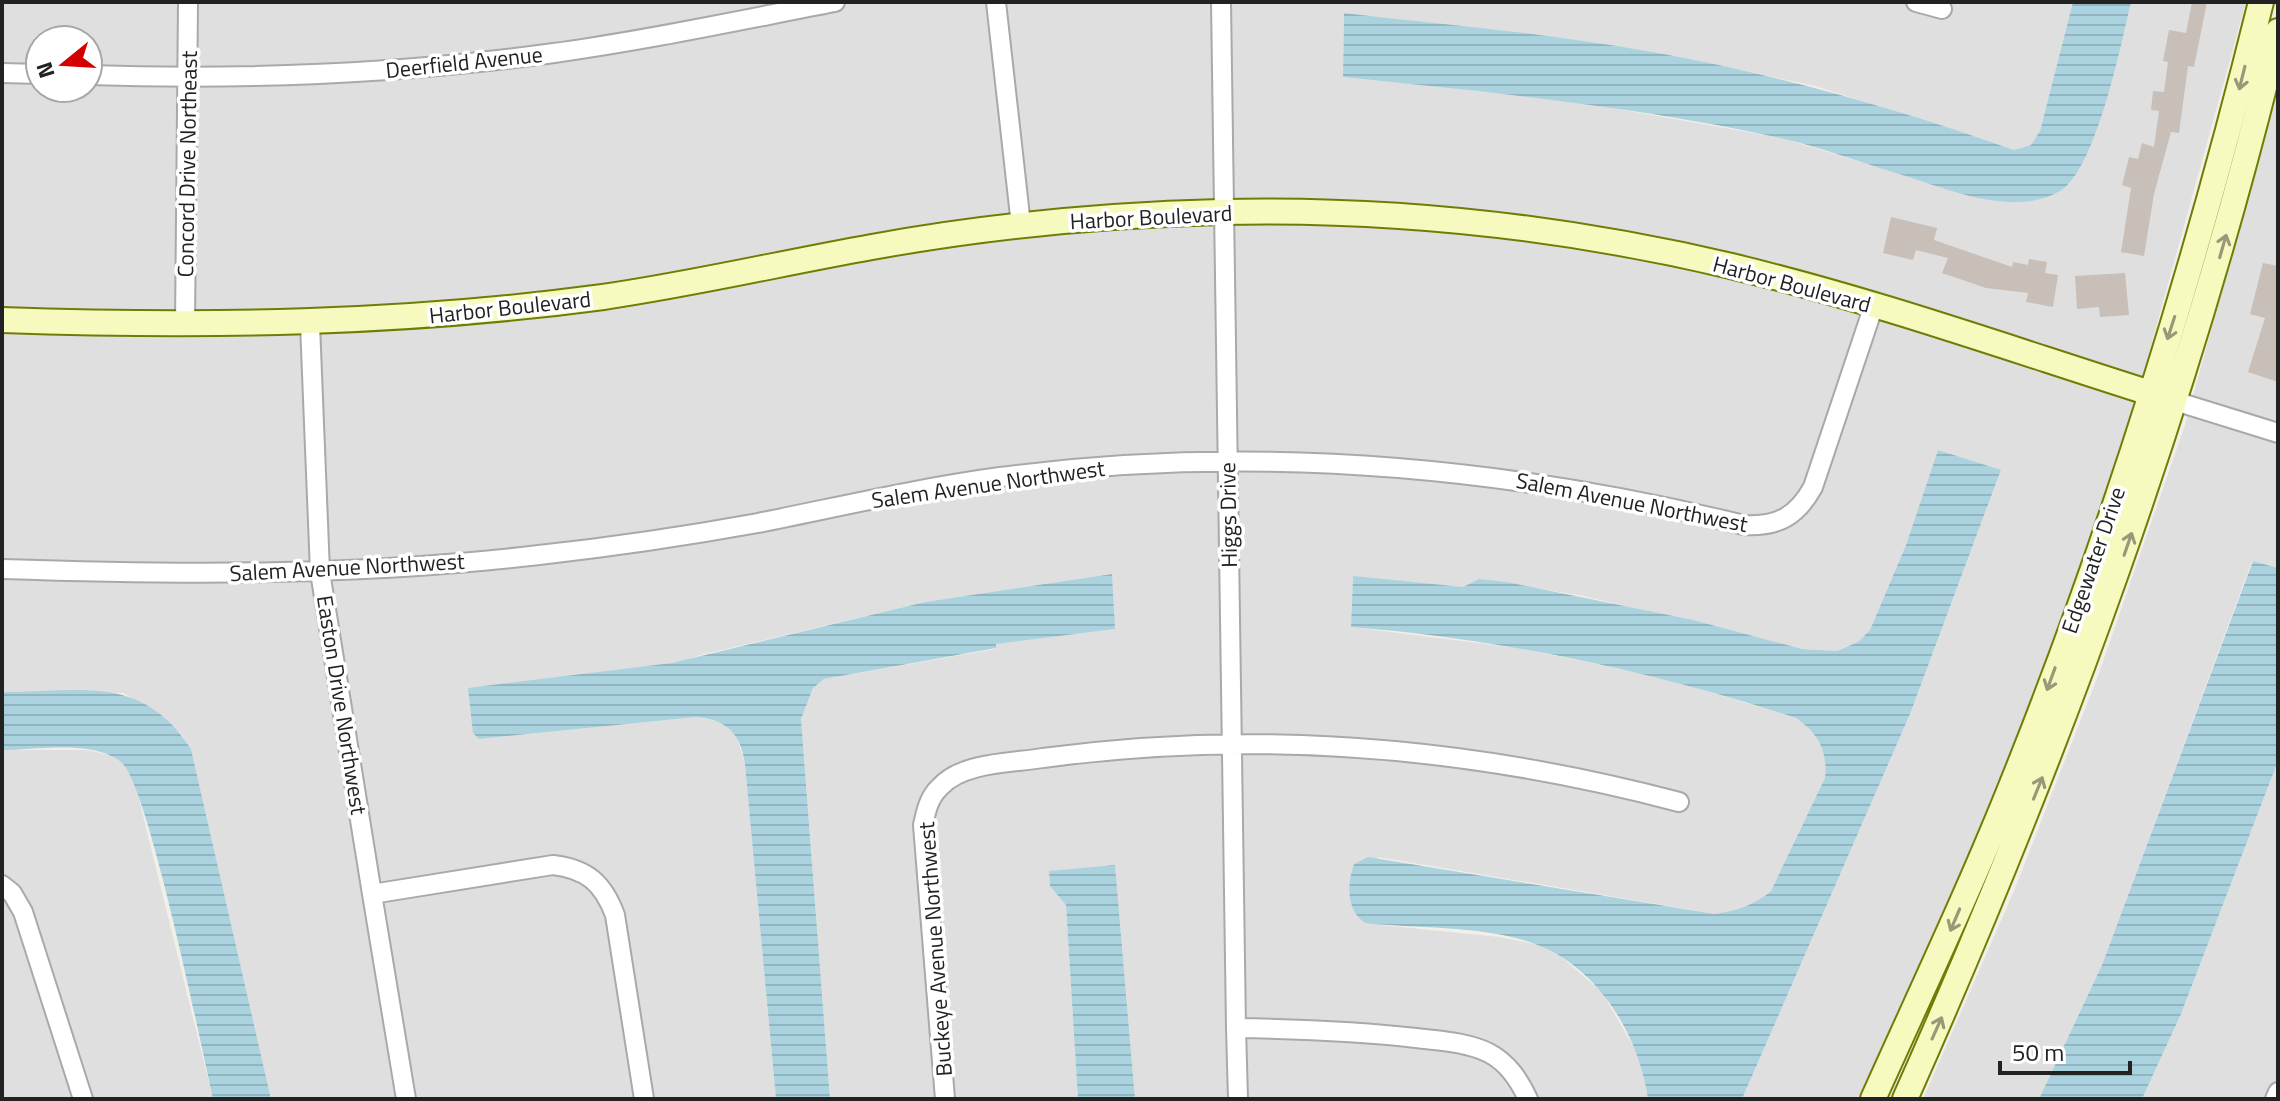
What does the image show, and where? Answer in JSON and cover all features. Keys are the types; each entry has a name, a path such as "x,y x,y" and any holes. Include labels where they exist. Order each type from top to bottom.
{"street":[{"name":"Concord Drive Northeast","path":"185,326 190,78 188,2"},
{"name":"Deerfield Avenue","path":"104,75 190,78 321,74 463,64 644,39 763,8 835,2"},
{"path":"996,2 1021,225"},
{"name":"Higgs Drive","path":"1221,2 1238,1099"},
{"path":"1916,2 1942,9"},
{"name":"Edgewater Drive","path":"1873,1099 1935,969 2016,775 2150,393 2268,19"},
{"name":"Edgewater Drive","path":"1905,1099 2060,733 2175,401 2224,245 2268,19"},
{"path":"2,73 24,74"},
{"name":"Harbor Boulevard","path":"2,320 185,326 310,324 410,318 609,296 875,246 1021,225 1224,212 1403,217 1586,238 1732,266 1874,305 2278,433"},
{"name":"Salem Avenue Northwest","path":"2,569 183,574 320,572 537,555 645,541 1000,477 1097,467 1227,460 1389,465 1486,474 1583,489 1744,525 1766,526 1786,520 1803,505 1813,487 1874,305"},
{"name":"Easton Drive Northwest","path":"310,324 320,572 406,1099"},
{"name":"Buckeye Avenue Northwest","path":"945,1099 923,825 928,804 940,786 958,773 1081,753 1231,744 1328,746 1480,760 1561,774 1679,802"},
{"path":"372,894 553,865 575,868 594,878 608,895 615,915 644,1099"},
{"path":"2,885 12,893 23,912 83,1099"},
{"path":"1236,1028 1374,1033 1468,1045 1488,1052 1506,1065 1520,1081 1528,1099"},
{"path":"2275,1099 2278,1092"}],"shaded area":[{"path":"2,2 2073,2 2040,131 2031,145 2014,150 1815,86 1714,64 1597,43 1344,14 1343,77 1556,98 1781,138 1955,190 2012,201 2050,196 2070,183 2104,107 2131,2 2246,2 2122,450 2033,700 1932,947 1862,1099 1742,1099 1910,714 2001,471 1938,450 1906,545 1870,630 1858,642 1837,651 1802,649 1584,596 1479,579 1463,587 1353,577 1351,627 1518,648 1660,677 1796,718 1810,728 1820,743 1827,762 1825,778 1798,838 1771,891 1756,904 1739,910 1716,914 1378,857 1381,925 1500,937 1539,945 1561,957 1602,992 1640,1058 1648,1099 1135,1099 1115,866 1051,886 1066,905 1078,1099 830,1099 801,719 813,688 824,679 996,649 996,644 1114,629 1111,574 925,602 700,655 479,739 696,717 724,723 736,734 745,765 776,1099 271,1099 191,749 181,734 124,693 2,692"},
{"path":"2278,88 2278,568 2252,561 2102,965 2039,1099 1923,1099 2014,891 2099,673 2185,425"},
{"path":"2,750 87,750 109,755 124,764 135,783 213,1099 2,1099"},
{"path":"2278,761 2278,1099 2142,1099 2181,1014"}],"water":[{"path":"2073,2 2131,2 2114,75 2096,133 2073,179 2060,191 2041,199 2021,202 1978,198 1780,138 1672,117 1562,101 1343,77 1344,13 1565,38 1704,62 1808,86 2014,150 2031,145 2040,131"},
{"path":"1938,450 2001,470 1910,714 1742,1099 1648,1099 1636,1052 1614,1009 1581,972 1562,957 1540,946 1499,934 1365,923 1359,918 1351,904 1350,880 1354,864 1368,857 1715,914 1738,909 1771,891 1825,778 1826,768 1816,736 1804,724 1796,718 1741,701 1576,659 1408,632 1351,627 1353,576 1463,587 1479,579 1507,582 1693,620 1802,649 1837,651 1858,642 1870,630 1906,545"},
{"path":"2253,561 2278,568 2278,761 2181,1014 2142,1099 2039,1099 2102,965"},
{"path":"1112,574 1115,629 996,644 996,648 824,679 813,688 801,719 830,1099 776,1099 745,765 740,745 731,730 717,721 696,717 479,739 473,733 468,688 672,663 925,602"},
{"path":"84,690 130,698 152,708 172,725 191,749 271,1099 213,1099 146,818 133,782 122,763 110,756 81,748 2,750 2,692"},
{"path":"1115,865 1135,1099 1078,1099 1066,905 1050,886 1049,871"}],"building":[{"path":"2192,2 2207,2 2194,67 2188,66 2179,133 2171,132 2154,194 2144,256 2121,252 2131,188 2122,185 2129,157 2138,159 2142,143 2154,147 2159,111 2151,110 2153,91 2164,92 2168,62 2163,61 2169,30 2186,33"},
{"path":"1891,217 1937,228 1934,240 2012,267 2013,262 2028,265 2029,259 2047,262 2045,273 2058,275 2053,307 2026,302 2028,293 1986,288 1942,273 1948,258 1916,250 1913,260 1883,253"},
{"path":"2263,263 2278,266 2278,382 2248,372 2265,318 2250,314"},
{"path":"2125,273 2129,315 2100,317 2099,307 2077,309 2075,276"}]}
